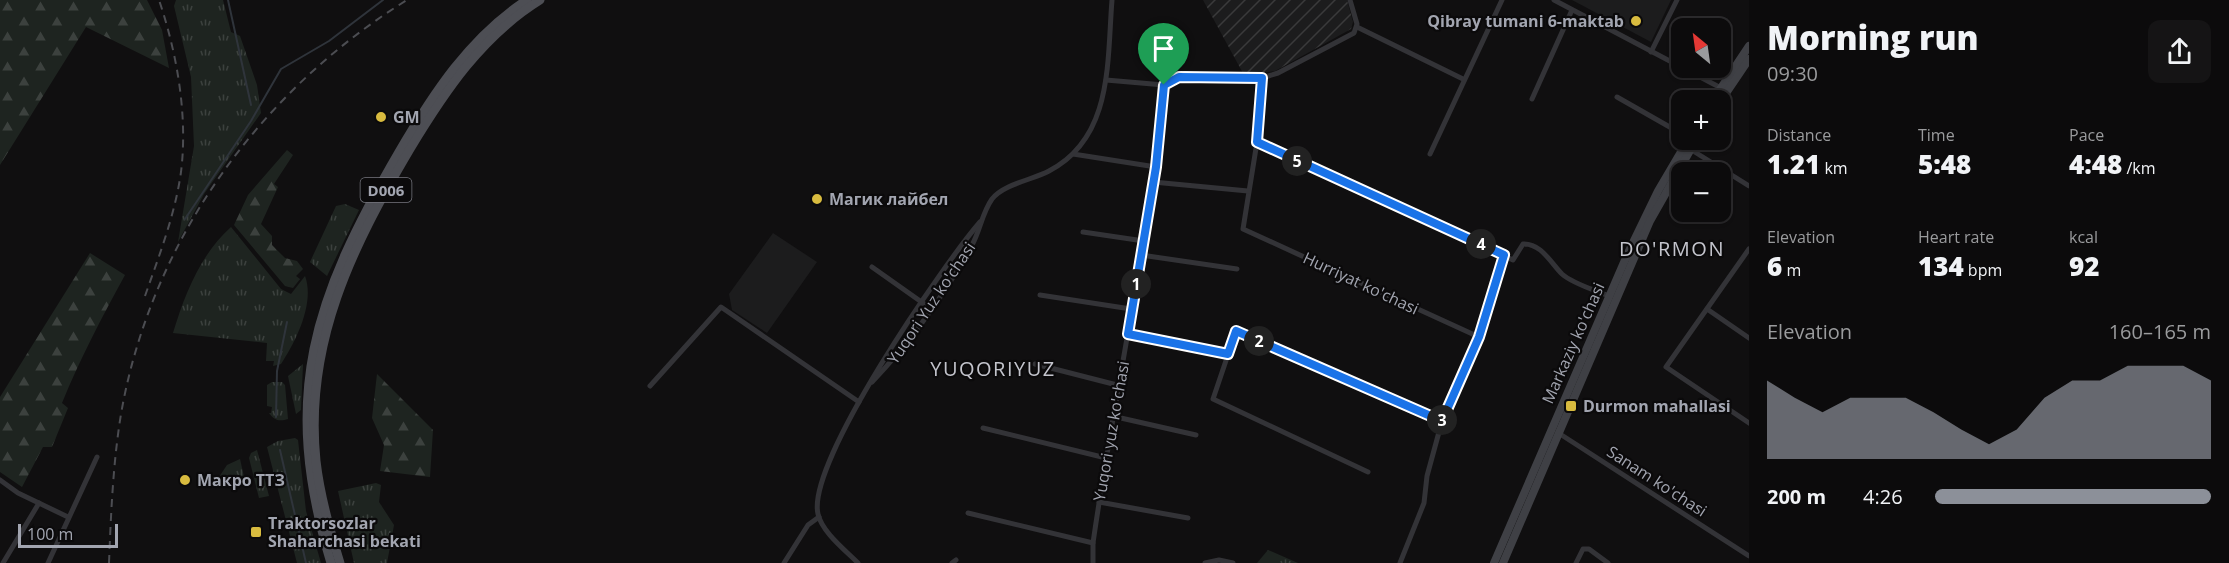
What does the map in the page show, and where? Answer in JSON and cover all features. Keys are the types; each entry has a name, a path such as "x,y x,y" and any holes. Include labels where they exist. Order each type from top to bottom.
{"main road":[{"name":"D006","path":"331,563 311,485 311,364 321,316 336,272 358,224 418,119 446,79 484,35 527,0"},
{"name":"D006","path":"340,563 320,483 310,424 330,312 366,225 413,144 455,80 499,30 540,0"}],"street":[{"name":"Yuqori Yuz ko'chasi","path":"872,382 890,363 973,244 993,198 1006,189 1057,167 1085,141 1095,123 1106,80 1112,0"},
{"path":"1106,80 1164,85 1179,77 1262,78 1278,73 1354,33 1357,27 1350,0"},
{"path":"1430,154 1463,79 1502,0"},
{"path":"1554,0 1721,88 1749,46"},
{"path":"1651,52 1677,0"},
{"path":"1532,99 1572,10"},
{"path":"1357,27 1463,79"},
{"path":"1728,90 1749,59"},
{"path":"1153,182 1248,191 1257,142 1262,78"},
{"name":"Yuqori yuz ko'chasi","path":"1093,563 1093,543 1112,416 1156,167 1164,85"},
{"path":"1617,97 1671,128"},
{"path":"1257,142 1513,260 1523,244 1527,243 1550,257 1564,276 1612,298"},
{"name":"Markaziy ko'chasi","path":"1494,563 1551,429 1612,298 1687,150"},
{"path":"1702,150 1749,186"},
{"path":"1073,154 1156,167"},
{"name":"Hurriyat ko'chasi","path":"1248,191 1243,229 1479,337"},
{"name":"Yuqori Yuz ko'chasi","path":"819,518 818,503 829,460 859,402 963,242 983,219"},
{"path":"1083,232 1144,241"},
{"path":"1749,249 1666,367 1749,423"},
{"path":"1141,255 1237,269"},
{"path":"1400,563 1424,503 1427,476 1442,421 1479,337 1504,255"},
{"path":"872,267 930,308"},
{"path":"1040,295 1131,309"},
{"name":"Markaziy ko'chasi","path":"1503,563 1560,434 1612,298"},
{"path":"650,386 721,307 859,402"},
{"path":"1707,309 1749,338"},
{"path":"1368,472 1213,399 1236,331 1442,421"},
{"path":"1128,334 1228,354"},
{"path":"1035,363 1117,385"},
{"path":"1112,416 1196,435"},
{"path":"983,428 1106,458"},
{"name":"Sanam ko'chasi","path":"1551,429 1749,556"},
{"path":"48,563 97,456"},
{"path":"0,480 68,517"},
{"path":"1520,501 1528,506"},
{"path":"1099,502 1188,518"},
{"path":"3,563 39,503"},
{"path":"968,513 1093,543"},
{"path":"784,563 808,525 819,518 858,563"},
{"path":"1576,563 1581,551 1589,549 1608,563"},
{"path":"1205,563 1219,560 1233,563"}],"shaded area":[{"path":"1203,0 1347,0 1353,22 1351,29 1275,71 1244,75"},
{"name":"Qibray tumani 6-maktab","path":"1572,0 1671,0 1651,42"},
{"path":"773,233 817,262 767,333 732,310 729,294"}],"green space":[{"path":"0,0 147,0 162,30 169,68 86,27 0,165"},
{"path":"176,0 223,0 231,32 240,36 257,85 261,113 204,194 178,242 194,146 191,77 174,6"},
{"path":"287,150 293,155 274,184 278,187 261,224 272,236 272,245 285,258 297,261 303,269 296,276 300,279 293,288 285,286 234,225 248,195"},
{"path":"345,204 359,210 327,276 310,262 336,206"},
{"path":"231,227 281,289 291,294 305,276 308,298 306,310 298,333 281,364 273,366 274,361 266,361 267,343 173,333 183,304 202,263"},
{"path":"90,253 125,275 62,403 68,408 52,447 43,447 22,487 0,472 0,397"},
{"path":"303,364 301,410 296,414 288,376"},
{"path":"377,374 433,430 430,477 380,471 384,445 372,418"},
{"path":"272,382 282,382 285,385 288,419 277,420 269,413 272,407 267,406 267,385"},
{"path":"295,438 298,440 306,511 321,563 297,563 267,447 278,441"},
{"path":"257,450 269,496 259,498 249,458 251,453"},
{"path":"240,459 246,486 219,477 227,465"},
{"path":"376,483 381,485 379,502 394,525 387,563 354,563 338,491"},
{"path":"1268,550 1298,563 1257,563"}],"waterway":[{"path":"228,0 251,105"},
{"path":"185,219 251,121 281,69 329,41 383,0"},
{"path":"276,417 277,371 287,322"},
{"path":"280,450 306,563"}],"railway":[{"path":"145,296 175,204 183,151 182,107 176,63 159,0"},
{"path":"109,563 114,469 121,414 136,350 158,289 186,231 220,176 260,125 305,79 354,37 407,0"}],"place":[{"name":"Qibray tumani 6-maktab","path":"1636,21"},
{"name":"GM","path":"381,117"},
{"name":"Магик лайбел","path":"817,199"},
{"name":"Durmon mahallasi","path":"1571,406"},
{"name":"Макро ТТЗ","path":"185,480"},
{"name":"Traktorsozlar Shaharchasi bekati","path":"256,532"}],"district":[{"name":"DO'RMON","path":"1672,248"},
{"name":"YUQORIYUZ","path":"993,368"}],"route":[{"path":"1179,77 1262,78 1257,142 1504,255 1479,337 1442,421 1236,331 1228,354 1128,334 1156,167 1164,85 1179,77"}]}
